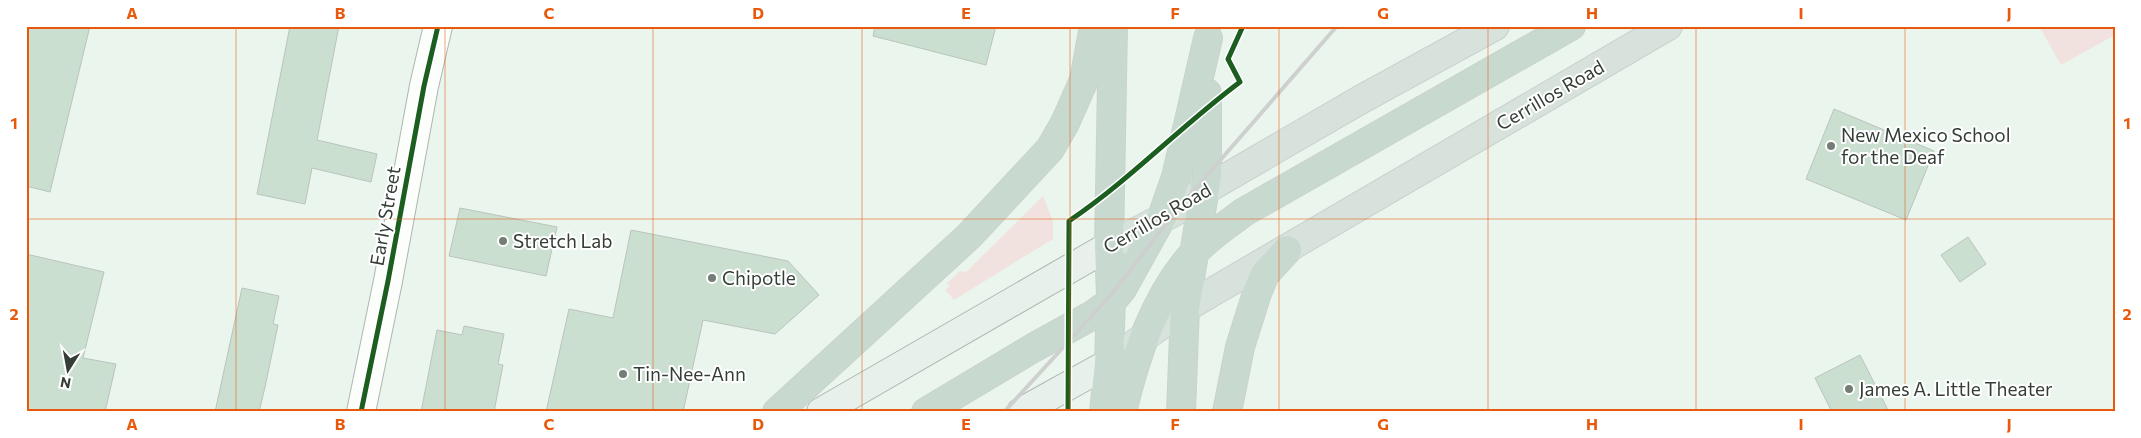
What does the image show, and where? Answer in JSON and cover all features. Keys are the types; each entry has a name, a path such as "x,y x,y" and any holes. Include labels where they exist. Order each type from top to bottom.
{"highway":[{"path":"777,412 969,236 1050,149 1065,123 1084,80 1094,26"},
{"path":"1104,412 1109,363 1111,302 1109,246 1113,26"},
{"path":"1122,412 1131,376 1146,337 1180,270 1195,252 1244,212 1571,26"},
{"path":"1180,412 1185,308 1205,190 1209,32"},
{"path":"926,412 1033,348 1091,316 1111,302 1128,280 1162,217 1176,177 1209,32"},
{"path":"1227,412 1240,347 1257,293 1265,274 1287,250"}],"main road":[{"name":"Cerrillos Road","path":"821,412 1109,246 1176,210 1205,190 1360,100 1494,26"},
{"name":"Cerrillos Road","path":"1022,412 1109,363 1185,308 1668,26"}],"street":[{"name":"Early Street","path":"361,412 388,281 424,86 438,26"}],"shaded area":[{"path":"2039,26 2115,26 2115,35 2061,65"},
{"path":"1043,196 1053,221 1053,239 954,300 945,290 950,285 946,284 960,271 966,272"}],"building":[{"path":"26,26 90,26 50,192 26,186"},
{"path":"290,26 339,26 317,140 377,154 371,182 312,168 305,204 257,194"},
{"path":"875,26 996,26 986,65 873,36"},
{"path":"1834,109 1934,151 1906,220 1806,179"},
{"name":"Stretch Lab","path":"460,208 557,227 546,276 449,256"},
{"path":"631,230 788,261 819,295 775,334 703,320 683,412 546,412 569,309 613,318"},
{"path":"1968,237 1986,264 1960,282 1941,255"},
{"path":"26,254 104,272 83,358 116,364 105,412 26,412"},
{"path":"242,288 279,296 273,324 278,325 265,387 259,412 215,412"},
{"path":"464,326 504,334 498,364 503,365 494,412 421,412 437,330 462,335"},
{"name":"James A. Little Theater","path":"1860,355 1889,412 1832,412 1815,378"}],"railway":[{"path":"1004,412 1111,295 1176,211 1337,26"}],"cycle path":[{"path":"361,412 388,281 424,86 438,26"},
{"path":"1068,412 1069,221 1134,171 1240,82 1228,59 1243,26"}],"place":[{"name":"New Mexico School for the Deaf","path":"1831,146"},
{"name":"Stretch Lab","path":"503,241"},
{"name":"Chipotle","path":"712,278"},
{"name":"Tin-Nee-Ann","path":"623,374"},
{"name":"James A. Little Theater","path":"1849,389"}]}
